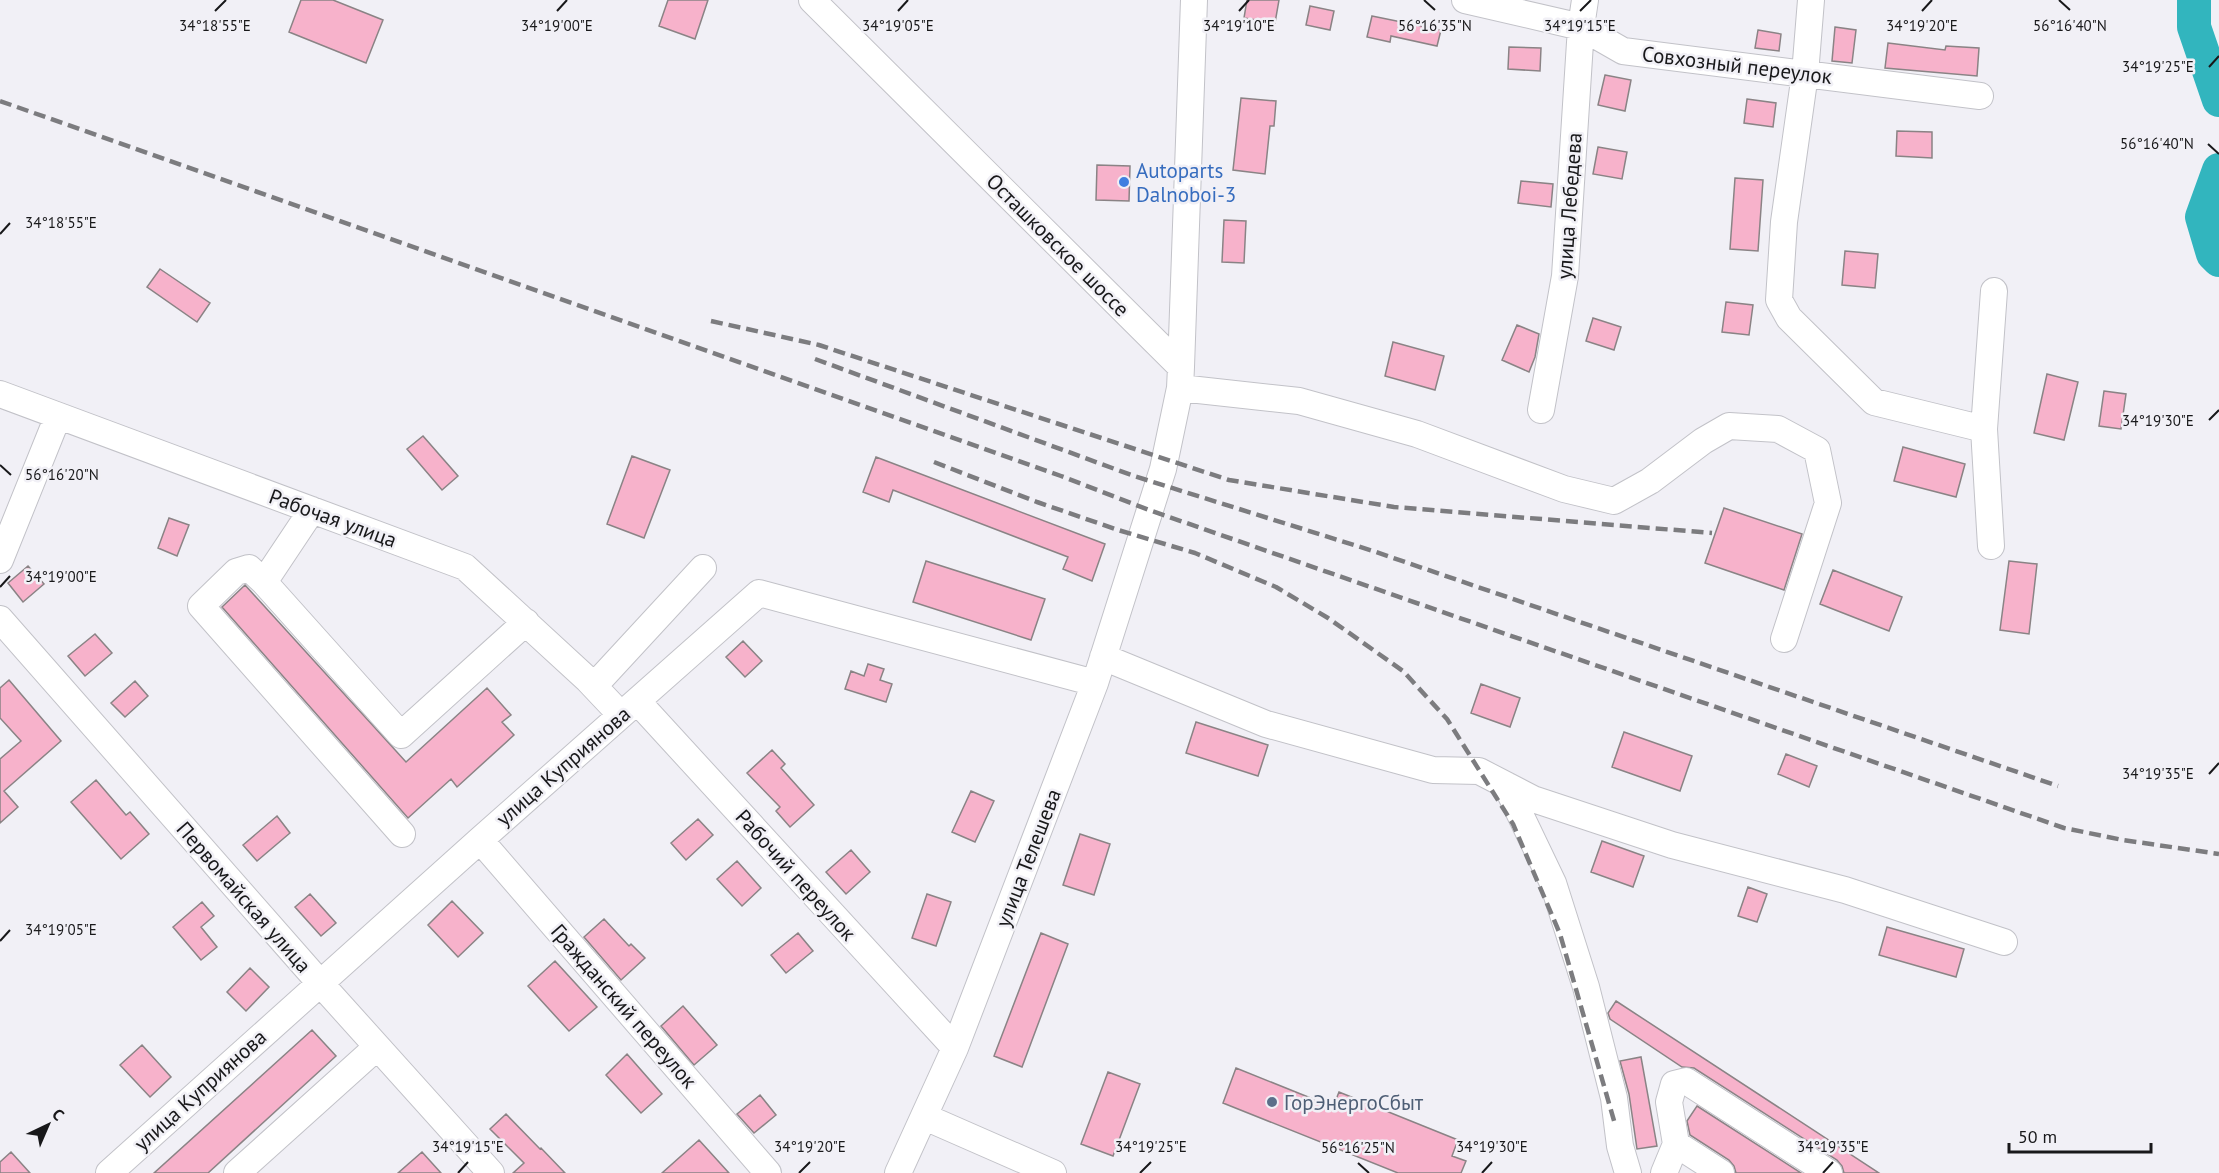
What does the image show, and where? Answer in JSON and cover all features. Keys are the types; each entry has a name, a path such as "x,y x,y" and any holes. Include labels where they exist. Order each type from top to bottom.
{"street":[{"name":"Осташковское шоссе","path":"812,0 1180,377"},
{"path":"1194,0 1180,377 1299,401 1417,434 1564,489 1614,501 1650,481 1703,441 1729,426 1778,429 1817,450 1828,503 1784,639"},
{"name":"Совхозный переулок","path":"1466,0 1581,27 1623,51 1980,96"},
{"name":"улица Лебедева","path":"1541,410 1565,276 1581,27 1585,0"},
{"path":"1811,0 1805,74 1784,222 1779,300 1789,318 1874,402 1984,429"},
{"path":"1991,546 1984,429 1994,291"},
{"name":"улица Телешева","path":"898,1173 955,1048 1095,683 1163,469 1180,377"},
{"name":"Рабочая улица","path":"0,394 465,567 594,686 629,708"},
{"path":"0,560 58,416"},
{"path":"264,582 312,510"},
{"path":"402,834 201,606 236,572 249,568 401,735 526,622"},
{"path":"594,686 703,568"},
{"name":"улица Куприянова","path":"109,1173 759,593 1095,683"},
{"name":"Первомайская улица","path":"0,619 484,1171"},
{"path":"1103,657 1266,724 1433,770 1479,771 1533,799 1672,845 1845,890 2004,942"},
{"name":"Рабочий переулок","path":"629,708 955,1048"},
{"path":"1506,785 1553,883 1586,987 1614,1098 1620,1146 1628,1173"},
{"name":"Гражданский переулок","path":"480,840 768,1173"},
{"path":"237,1173 377,1047"},
{"path":"1664,1173 1676,1144 1669,1102 1674,1084 1686,1081 1829,1173"},
{"path":"925,1117 1053,1173"},
{"path":"1676,1144 1721,1173"}],"building":[{"path":"301,0 333,0 383,20 366,63 289,32"},
{"path":"668,0 708,0 695,39 659,26"},
{"path":"1247,0 1279,0 1275,23 1244,18"},
{"path":"1310,6 1334,11 1330,30 1306,25"},
{"path":"1372,16 1441,30 1437,46 1391,36 1390,42 1367,37"},
{"path":"1835,27 1856,30 1852,63 1832,61"},
{"path":"1758,30 1781,34 1779,51 1755,48"},
{"path":"1888,43 1945,50 1946,46 1979,48 1977,76 1885,68"},
{"path":"1509,47 1541,48 1540,71 1508,69"},
{"path":"1605,75 1631,80 1625,111 1598,105"},
{"path":"1241,98 1276,101 1274,126 1270,126 1265,174 1233,170"},
{"path":"1747,99 1776,103 1773,127 1744,123"},
{"path":"1897,131 1932,132 1932,158 1896,156"},
{"path":"1598,147 1627,152 1622,179 1593,174"},
{"path":"1097,165 1130,166 1129,201 1096,200"},
{"path":"1735,178 1763,180 1758,251 1730,249"},
{"path":"1521,181 1553,184 1551,207 1518,203"},
{"path":"1224,220 1246,221 1244,263 1222,262"},
{"path":"1845,251 1878,254 1875,288 1842,285"},
{"path":"160,269 210,303 197,322 147,287"},
{"path":"1726,302 1753,305 1749,335 1722,332"},
{"path":"1593,318 1621,327 1614,350 1586,341"},
{"path":"1517,325 1539,334 1535,357 1529,372 1502,360"},
{"path":"1393,342 1444,356 1435,390 1385,376"},
{"path":"2047,374 2078,382 2064,440 2034,433"},
{"path":"2104,391 2126,394 2121,429 2099,426"},
{"path":"423,436 458,476 442,490 407,449"},
{"path":"1903,447 1965,464 1956,497 1894,481"},
{"path":"632,456 670,470 644,538 607,524"},
{"path":"876,457 1105,544 1092,581 1063,569 1068,557 893,490 889,502 863,492"},
{"path":"1724,508 1802,534 1784,590 1705,563"},
{"path":"169,518 189,525 177,556 158,548"},
{"path":"926,561 1045,599 1031,640 913,602"},
{"path":"2009,561 2037,564 2029,634 2000,630"},
{"path":"28,566 44,584 23,602 8,583"},
{"path":"1833,570 1902,597 1889,631 1820,604"},
{"path":"245,585 406,762 487,688 511,715 502,722 514,735 457,787 451,779 408,818 222,607"},
{"path":"95,634 112,653 85,676 68,656"},
{"path":"743,641 762,661 745,677 726,657"},
{"path":"868,664 884,669 880,680 892,684 886,702 845,689 851,671 864,676"},
{"path":"9,680 61,741 4,791 18,807 0,823 0,759 21,741 0,718 0,688"},
{"path":"135,681 148,696 125,717 111,703"},
{"path":"1481,684 1520,698 1510,727 1471,713"},
{"path":"1196,722 1268,745 1258,776 1186,753"},
{"path":"1624,732 1692,756 1680,791 1612,767"},
{"path":"772,750 785,764 781,768 814,805 790,827 776,811 780,807 747,773"},
{"path":"1786,754 1817,766 1809,787 1778,774"},
{"path":"96,780 126,815 130,812 149,834 121,859 71,802"},
{"path":"971,791 994,801 975,842 952,832"},
{"path":"277,816 290,833 257,861 243,845"},
{"path":"698,819 713,835 686,860 671,843"},
{"path":"1080,834 1110,844 1094,895 1063,885"},
{"path":"1602,841 1644,856 1633,887 1591,872"},
{"path":"851,850 870,872 846,894 826,872"},
{"path":"737,861 761,888 742,906 717,879"},
{"path":"1748,887 1767,894 1757,922 1738,916"},
{"path":"310,894 336,923 321,936 295,907"},
{"path":"927,894 951,902 936,946 912,938"},
{"path":"452,901 483,933 458,957 428,925"},
{"path":"202,902 214,916 201,927 217,947 201,960 173,927"},
{"path":"604,919 629,946 631,944 645,958 621,980 584,937"},
{"path":"1887,927 1964,949 1956,977 1879,955"},
{"path":"798,933 813,951 786,973 771,955"},
{"path":"1041,933 1068,944 1022,1067 994,1056"},
{"path":"555,961 597,1007 569,1031 528,986"},
{"path":"250,968 269,987 246,1011 227,992"},
{"path":"1616,1001 1879,1173 1844,1173 1837,1160 1694,1068 1682,1067 1610,1019 1608,1013"},
{"path":"683,1006 717,1045 694,1065 661,1026"},
{"path":"312,1030 336,1056 208,1173 154,1173"},
{"path":"142,1045 171,1077 150,1097 120,1065"},
{"path":"627,1054 662,1094 641,1113 606,1075"},
{"path":"1641,1057 1657,1146 1637,1149 1629,1094 1620,1061"},
{"path":"1236,1068 1333,1107 1339,1092 1458,1140 1452,1156 1466,1161 1461,1173 1398,1173 1223,1103"},
{"path":"1108,1072 1140,1084 1113,1156 1081,1144"},
{"path":"760,1095 776,1115 754,1133 737,1114"},
{"path":"1697,1106 1801,1173 1736,1173 1729,1160 1690,1135 1687,1121"},
{"path":"506,1114 565,1173 513,1173 524,1163 490,1129"},
{"path":"699,1140 729,1173 662,1173"},
{"path":"11,1152 30,1173 0,1173 0,1162"},
{"path":"422,1152 441,1173 398,1173"}],"waterway":[{"path":"2194,0 2194,27 2219,100"},
{"path":"2219,170 2202,217 2213,254 2219,260"}],"railway":[{"path":"0,101 1061,476 1149,510 2064,828 2123,840 2219,854"},
{"path":"711,321 819,345 1229,480 1394,507 1712,533"},
{"path":"815,359 1134,476 1373,551 2058,786"},
{"path":"934,462 1037,502 1195,553 1276,587 1328,618 1403,671 1447,719 1513,824 1560,934 1615,1124"}],"place":[{"name":"Autoparts Dalnoboi-3","path":"1124,182"},
{"name":"ГорЭнергоСбыт","path":"1272,1102"}]}
